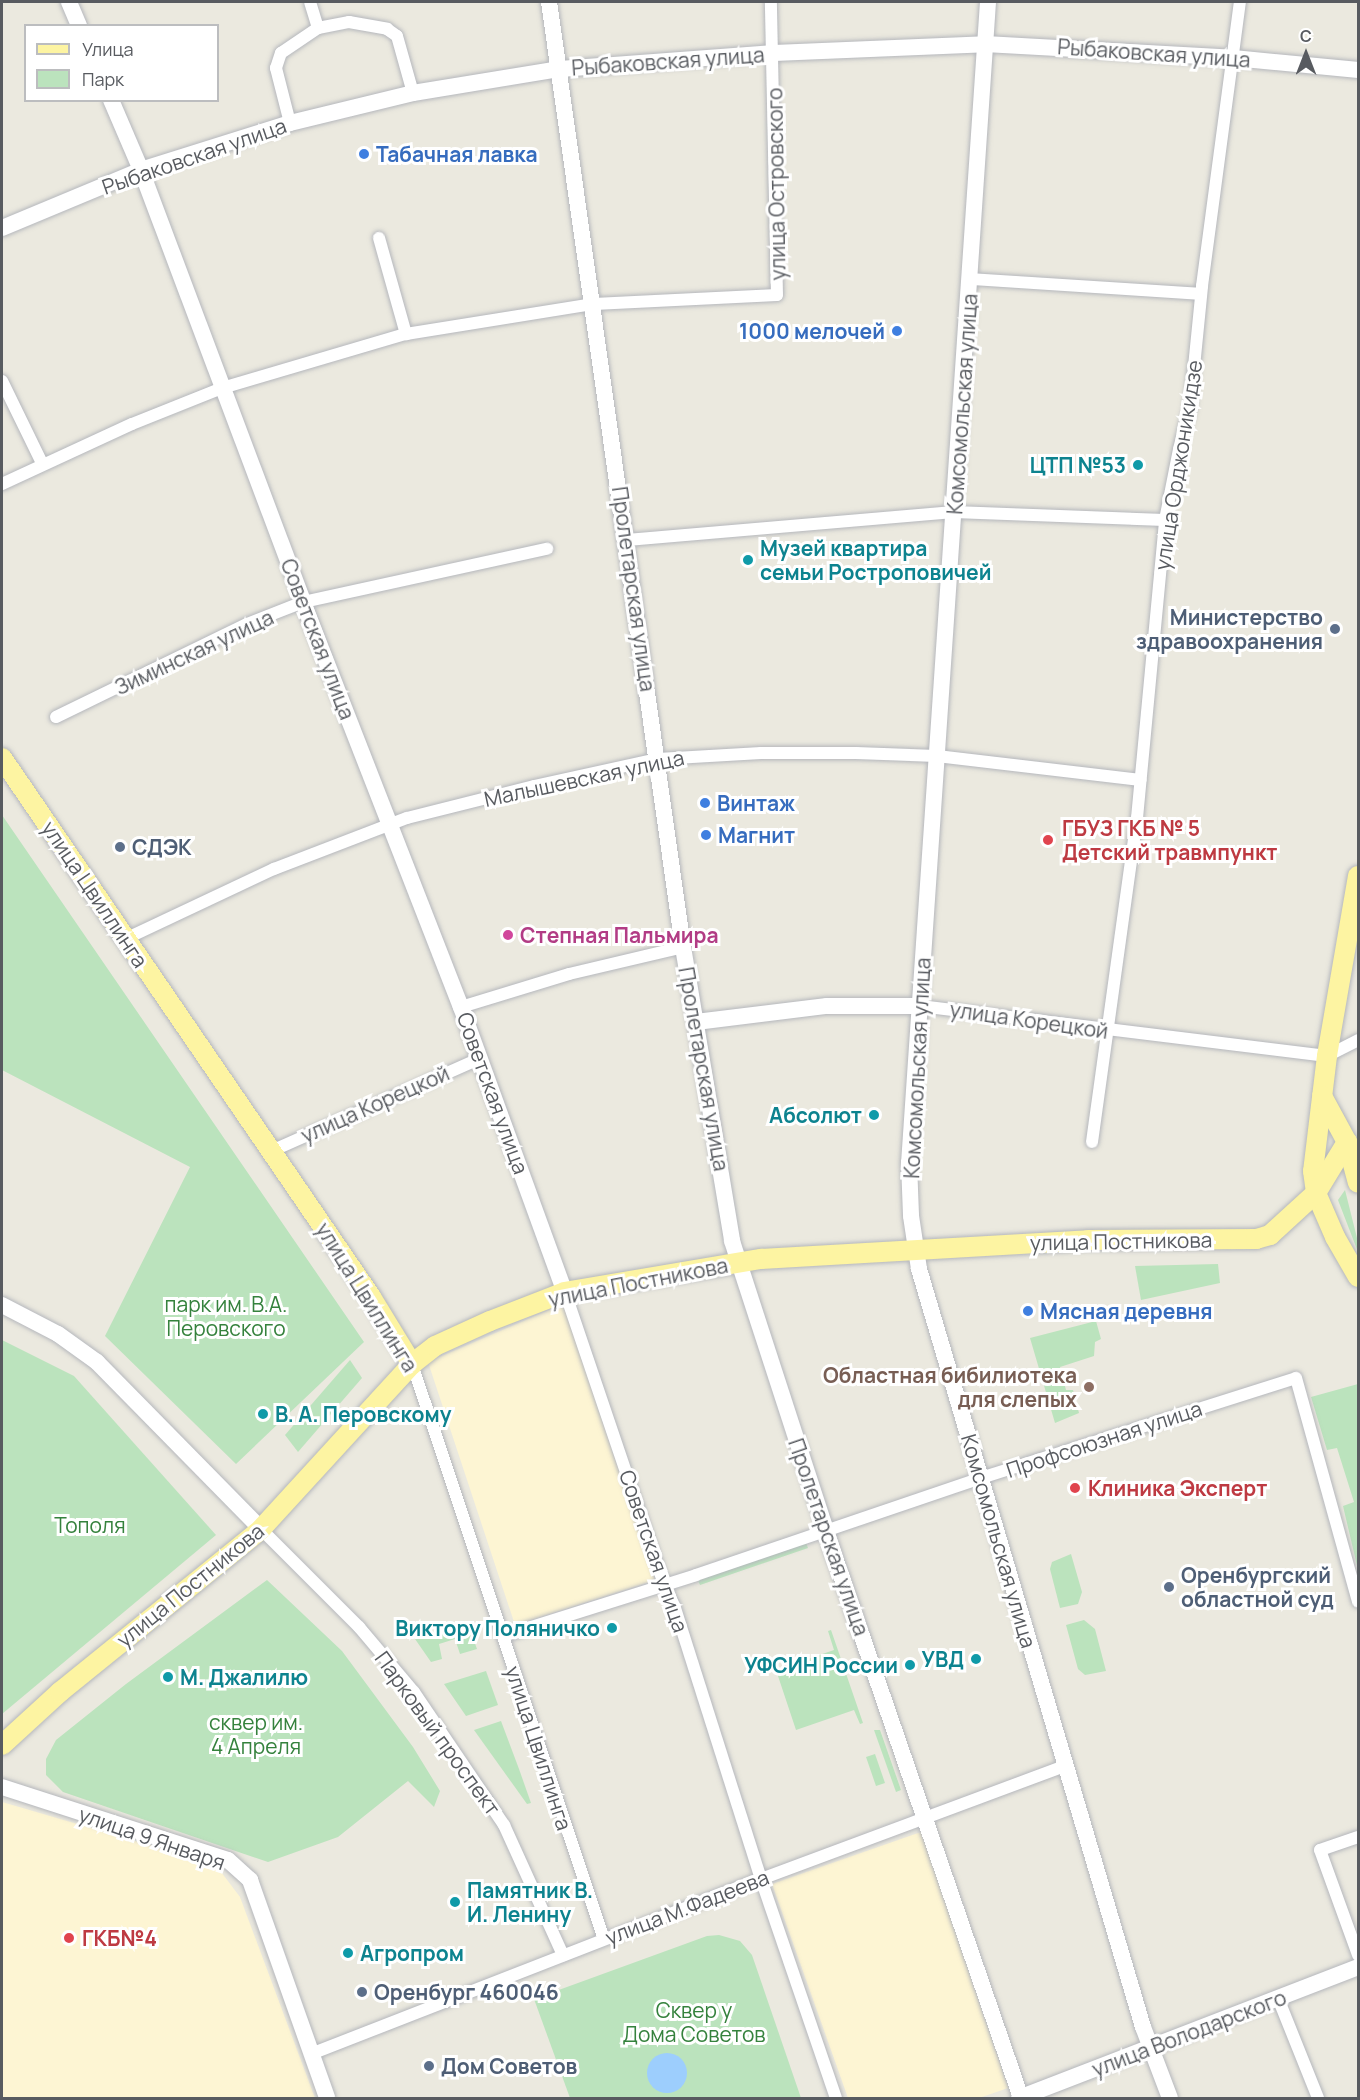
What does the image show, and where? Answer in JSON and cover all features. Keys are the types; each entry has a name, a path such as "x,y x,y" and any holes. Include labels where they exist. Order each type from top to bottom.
{"main road":[{"path":"69,2 78,24"},
{"name":"Пролетарская улица","path":"549,2 594,304 683,947 737,1262 1021,2098"},
{"name":"Комсомольская улица","path":"988,2 971,279 909,1162 915,1252 1065,1766 1152,2049 1170,2098"},
{"name":"Рыбаковская улица","path":"2,228 141,170 290,123 413,93 560,69 774,53 985,44 1233,58 1359,70"},
{"name":"Советская улица","path":"112,102 141,170 303,602 461,1007 565,1292"},
{"name":"улица Цвиллинга","path":"2,758 269,1152 371,1297 412,1364"},
{"path":"1359,876 1314,1144 1316,1193 1335,1238 1359,1277"},
{"name":"улица Корецкой","path":"696,1022 827,1006 920,1006"},
{"path":"1322,1096 1353,1141 1359,1183"},
{"path":"1314,1144 1329,1145 1353,1141"},
{"name":"улица Постникова","path":"2,1745 60,1692 261,1528 412,1364 435,1346 490,1321 565,1292 737,1262 1088,1240 1256,1239 1270,1235 1316,1193 1353,1141"},
{"name":"Парковый проспект","path":"2,1305 58,1334 97,1362 261,1528"},
{"name":"улица 9 Января","path":"2,1787 228,1860 250,1880 327,2098"},
{"name":"улица Володарского","path":"1021,2098 1359,1967"}],"street":[{"path":"310,2 318,28"},
{"name":"улица Островского","path":"594,304 777,295 774,53 771,2"},
{"name":"улица Орджоникидзе","path":"1092,1142 1141,780 1165,520 1190,407 1201,294 1239,2"},
{"path":"290,123 276,68 281,53 318,28 349,22 387,29 397,36 413,93"},
{"path":"379,238 406,334"},
{"path":"971,279 1201,294"},
{"path":"2,484 42,463 222,388 406,334 594,304"},
{"path":"2,381 42,463"},
{"path":"627,540 954,512 1165,520"},
{"name":"Зиминская улица","path":"56,717 199,647 303,602 547,549"},
{"name":"Малышевская улица","path":"125,939 274,869 390,824 534,786 658,759 773,753 938,756 1141,780"},
{"path":"461,1007 569,974 683,947"},
{"name":"улица Корецкой","path":"920,1006 1013,1016 1107,1031 1327,1056"},
{"path":"1327,1056 1359,1040"},
{"name":"улица Корецкой","path":"269,1152 480,1058"},
{"name":"Советская улица","path":"565,1292 664,1585 675,1608 761,1879 836,2098"},
{"name":"улица Цвиллинга","path":"412,1364 604,1939"},
{"name":"Профсоюзная улица","path":"503,1636 664,1585 981,1478 1296,1378 1359,1602"},
{"name":"Парковый проспект","path":"261,1528 388,1660 478,1786 504,1825 564,1955"},
{"name":"улица М.Фадеева","path":"311,2054 761,1879 1065,1766"},
{"path":"1359,1837 1320,1850 1359,1955"},
{"path":"1278,1998 1318,2098"}],"shaded area":[{"path":"563,1304 655,1580 515,1625 428,1362"},
{"path":"2,1802 215,1864 240,1897 315,2098 2,2098"},
{"path":"921,1832 1008,2088 979,2098 848,2098 772,1884"}],"green space":[{"name":"парк им. В.А. Перовского","path":"2,815 364,1342 236,1464 105,1336 190,1167 2,1070"},
{"path":"1345,1190 1358,1242 1358,1252 1338,1200"},
{"path":"1218,1264 1220,1283 1141,1300 1135,1266"},
{"path":"1096,1321 1101,1339 1095,1342 1094,1356 1060,1367 1066,1390 1073,1390 1079,1413 1055,1423 1030,1338"},
{"name":"Тополя","path":"2,1340 74,1376 216,1535 2,1714"},
{"path":"350,1360 362,1378 298,1452 285,1435"},
{"path":"1358,1384 1358,1570 1343,1506 1354,1502 1337,1448 1327,1450 1311,1397"},
{"path":"805,1540 808,1548 700,1585 697,1578"},
{"path":"1071,1554 1082,1592 1078,1604 1060,1608 1050,1569 1052,1562"},
{"name":"сквер им. 4 Апреля","path":"267,1580 342,1651 413,1747 440,1791 434,1807 408,1781 338,1837 268,1862 63,1792 46,1775 46,1759 56,1740 126,1684"},
{"path":"1084,1620 1095,1629 1106,1671 1085,1675 1078,1669 1066,1625"},
{"path":"468,1624 477,1649 460,1654 455,1639 439,1644 442,1659 431,1662 415,1639"},
{"path":"831,1630 863,1723 860,1724 854,1710 796,1730 776,1670 834,1650 828,1631"},
{"path":"486,1671 498,1705 466,1716 444,1684"},
{"path":"501,1721 531,1803 527,1804 474,1730"},
{"path":"874,1730 880,1730 901,1790 896,1792"},
{"path":"875,1754 885,1783 876,1786 866,1757"},
{"name":"Сквер у Дома Советов","path":"719,1935 740,1941 752,1955 801,2098 570,2098 534,1999 707,1936"}],"water":[{"path":"667,2053 675,2054 681,2059 686,2065 686,2081 681,2087 675,2092 667,2093 659,2092 653,2087 648,2081 647,2073 648,2065 653,2059 659,2054"}],"place":[{"name":"Табачная лавка","path":"364,154"},
{"name":"1000 мелочей","path":"897,331"},
{"name":"ЦТП №53","path":"1138,465"},
{"name":"Музей квартира семьи Ростроповичей","path":"748,560"},
{"name":"Министерство здравоохранения","path":"1335,629"},
{"name":"Винтаж","path":"705,803"},
{"name":"Магнит","path":"706,835"},
{"name":"ГБУЗ ГКБ № 5 Детский травмпункт","path":"1048,840"},
{"name":"СДЭК","path":"120,847"},
{"name":"Степная Пальмира","path":"508,935"},
{"name":"Абсолют","path":"874,1115"},
{"name":"Мясная деревня","path":"1028,1311"},
{"name":"Областная бибилиотека для слепых","path":"1089,1387"},
{"name":"В. А. Перовскому","path":"263,1414"},
{"name":"Клиника Эксперт","path":"1075,1488"},
{"name":"Оренбургский областной суд","path":"1169,1587"},
{"name":"Виктору Поляничко","path":"612,1628"},
{"name":"УВД","path":"976,1659"},
{"name":"УФСИН России","path":"910,1665"},
{"name":"М. Джалилю","path":"168,1677"},
{"name":"Памятник В. И. Ленину","path":"455,1902"},
{"name":"ГКБ№4","path":"69,1938"},
{"name":"Агропром","path":"348,1953"},
{"name":"Оренбург 460046","path":"362,1992"},
{"name":"Дом Советов","path":"429,2066"}]}
